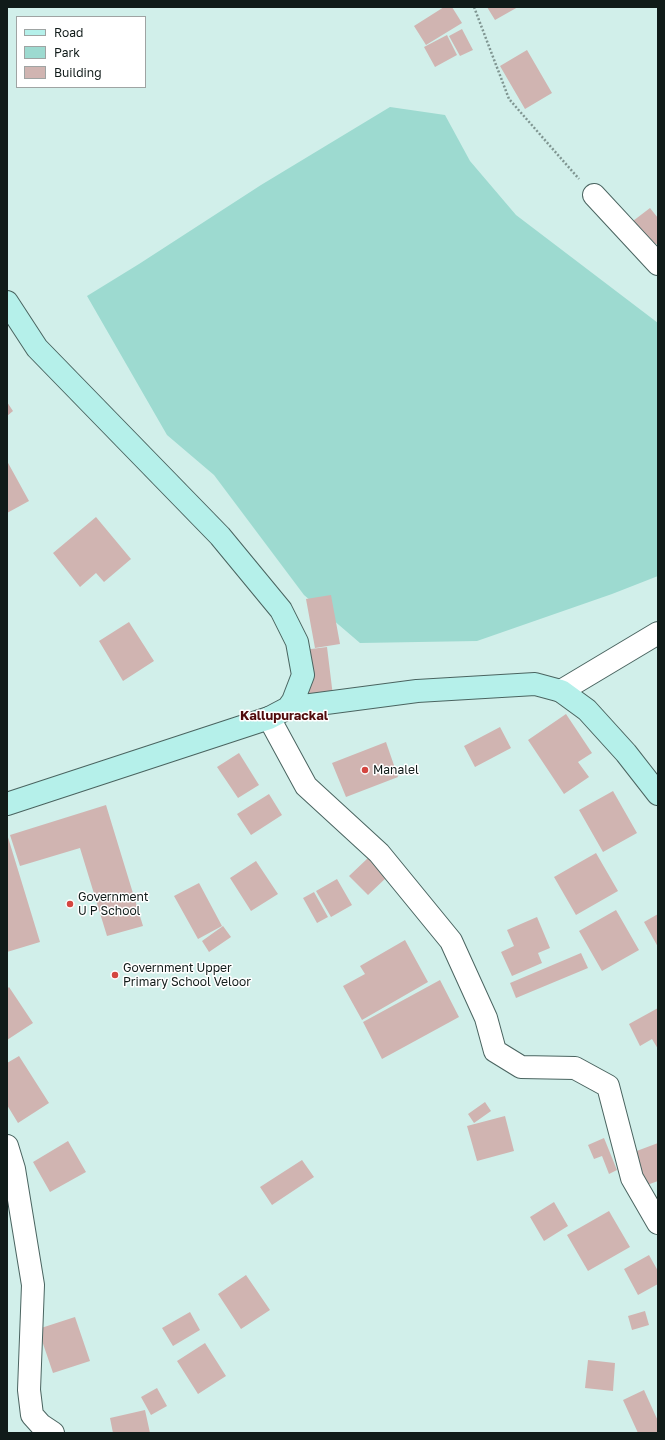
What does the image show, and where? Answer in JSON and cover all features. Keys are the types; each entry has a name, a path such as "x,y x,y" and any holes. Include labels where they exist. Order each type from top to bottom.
{"street":[{"path":"594,195 658,264"},
{"path":"7,302 37,348 220,536 281,610 297,642 303,675 293,701 288,708"},
{"path":"561,691 658,633"},
{"path":"7,804 269,718 288,708 417,691 534,684 561,691 587,710 626,752 658,794"},
{"path":"269,718 306,786 379,853 451,941 486,1018 495,1051 521,1067 575,1068 608,1086 632,1178 658,1223"},
{"path":"7,1146 14,1169 33,1285 29,1390 32,1416 41,1425 53,1433"}],"path":[{"path":"474,7 509,99 594,195"}],"green space":[{"path":"390,107 445,115 470,161 516,215 658,323 658,576 612,594 477,641 360,643 304,595 214,475 167,435 87,296 261,185"}],"building":[{"path":"444,7 452,7 462,23 426,45 414,26"},
{"path":"487,7 518,7 495,20"},
{"path":"462,29 473,50 460,56 449,36"},
{"path":"447,35 457,55 435,67 424,47"},
{"path":"527,50 552,93 525,109 500,66"},
{"path":"650,208 658,218 658,243 649,250 629,224"},
{"path":"7,402 13,411 7,416"},
{"path":"7,461 29,501 7,513"},
{"path":"96,517 131,559 104,582 96,573 80,587 53,553"},
{"path":"331,595 340,644 315,648 306,599"},
{"path":"129,622 154,661 123,681 99,641"},
{"path":"327,647 333,696 309,699 303,650"},
{"path":"566,714 592,753 578,762 589,777 564,794 528,740"},
{"path":"500,727 511,748 475,767 464,746"},
{"name":"Manalel","path":"386,742 398,777 346,797 332,763"},
{"path":"239,753 259,785 238,798 217,767"},
{"path":"613,791 637,833 603,852 579,810"},
{"path":"269,794 282,815 251,835 237,814"},
{"path":"106,805 143,926 107,936 80,848 20,866 10,835"},
{"path":"7,834 40,942 7,952"},
{"path":"596,853 618,891 576,915 554,877"},
{"path":"368,858 387,877 368,895 349,876"},
{"path":"256,861 278,894 251,911 230,878"},
{"path":"337,879 352,905 331,917 316,891"},
{"path":"199,883 222,926 198,939 174,896"},
{"path":"314,892 328,917 317,923 303,898"},
{"path":"616,910 639,950 602,971 579,931"},
{"path":"658,914 658,947 644,922"},
{"path":"537,917 550,948 538,953 542,963 512,976 501,952 514,946 507,930"},
{"path":"223,926 231,937 209,952 202,941"},
{"path":"405,940 428,982 362,1020 343,986 365,974 360,966"},
{"path":"581,953 588,968 516,998 510,983"},
{"path":"440,980 459,1017 382,1059 363,1022"},
{"path":"9,987 33,1023 7,1040 7,989"},
{"path":"658,1008 658,1049 652,1039 640,1046 629,1024"},
{"path":"19,1056 49,1103 18,1123 7,1105 7,1063"},
{"path":"485,1102 491,1111 474,1123 468,1114"},
{"path":"505,1116 514,1151 477,1161 467,1126"},
{"path":"604,1138 617,1170 609,1174 602,1156 594,1159 588,1145"},
{"path":"68,1141 86,1172 50,1192 33,1162"},
{"path":"658,1143 658,1181 647,1185 634,1152"},
{"path":"302,1160 314,1177 272,1205 260,1187"},
{"path":"554,1202 568,1226 544,1241 530,1217"},
{"path":"609,1211 630,1247 588,1271 567,1235"},
{"path":"649,1255 658,1271 658,1284 638,1295 624,1269"},
{"path":"246,1275 270,1310 241,1329 218,1294"},
{"path":"645,1311 649,1325 632,1330 628,1316"},
{"path":"190,1312 200,1330 173,1346 162,1328"},
{"path":"75,1317 90,1361 53,1373 38,1329"},
{"path":"205,1343 226,1376 198,1394 177,1361"},
{"path":"588,1360 615,1363 613,1391 585,1388"},
{"path":"157,1388 167,1406 151,1415 141,1397"},
{"path":"644,1390 658,1421 658,1433 638,1433 623,1400"},
{"path":"145,1410 150,1433 113,1433 110,1418"}],"place":[{"name":"Manalel","path":"365,770"},
{"name":"Government U P School","path":"70,904"},
{"name":"Government Upper Primary School Veloor","path":"115,975"}],"district":[{"name":"Kallupurackal","path":"284,716"}]}
